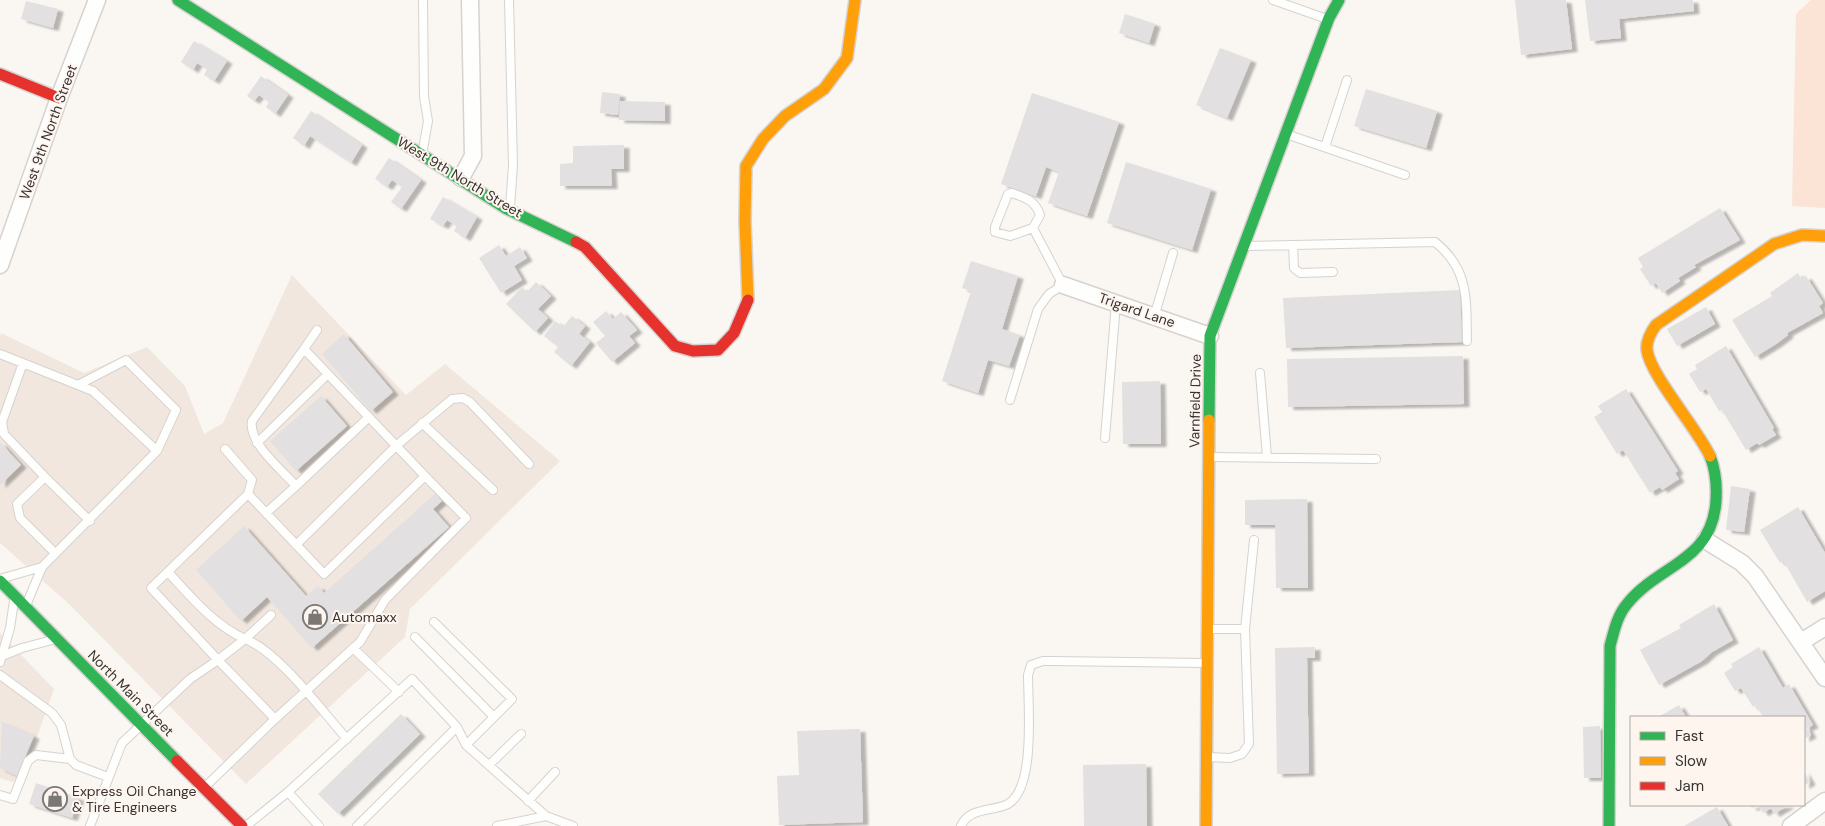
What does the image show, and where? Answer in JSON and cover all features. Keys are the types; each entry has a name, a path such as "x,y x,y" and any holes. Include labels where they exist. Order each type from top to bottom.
{"street":[{"name":"West 9th North Street","path":"0,264 60,98 98,0"},
{"name":"West 9th North Street","path":"178,0 422,157 461,178 510,210 567,236 585,247 675,346 692,351 718,350 734,333 748,303 749,280 745,221 746,166 763,139 785,116 824,89 847,58 855,0"},
{"path":"461,178 473,156 470,0"},
{"name":"Varnfield Drive","path":"1206,826 1210,336 1329,20 1340,0"},
{"path":"0,74 60,98"},
{"path":"1609,826 1610,646 1615,624 1631,598 1686,561 1705,540 1710,527 1717,490 1712,462 1706,448 1650,361 1647,340 1656,325 1774,244 1802,235 1815,234 1825,236"},
{"name":"Trigard Lane","path":"1063,285 1210,336"},
{"path":"1705,540 1742,563 1755,576 1825,678"},
{"name":"North Main Street","path":"0,580 242,826"},
{"path":"1801,642 1825,626"},
{"path":"1791,826 1825,801"}],"lane":[{"path":"422,157 428,121 424,98 423,0"},
{"path":"509,0 513,165 510,210"},
{"path":"1272,0 1329,20"},
{"path":"1325,147 1347,80"},
{"path":"1287,134 1405,175"},
{"path":"1012,193 1032,201 1038,207 1040,215 1033,228 1010,236 995,232 995,227 1008,194 1012,193"},
{"path":"1010,400 1038,309 1049,294 1063,285 1033,228"},
{"path":"1244,246 1435,242 1447,252 1465,285 1467,341"},
{"path":"1293,245 1294,268 1300,273 1332,272"},
{"path":"1154,317 1173,253"},
{"path":"1105,438 1116,303"},
{"path":"296,486 257,443 250,429 252,421 318,330"},
{"path":"204,788 275,719 360,642 385,600 466,518 304,349"},
{"path":"0,354 93,391 157,451"},
{"path":"25,607 42,567 90,521 157,451 176,410 126,360 78,385"},
{"path":"23,363 2,422 4,434 90,521"},
{"path":"1260,373 1267,457"},
{"path":"257,443 328,374"},
{"path":"296,545 396,445 445,402 458,397 470,402 529,464"},
{"path":"266,513 369,417"},
{"path":"422,422 492,490"},
{"path":"225,449 252,480 248,494 151,588 275,719"},
{"path":"1209,457 1376,459"},
{"path":"248,494 324,574 426,476"},
{"path":"45,477 17,504 20,518 55,554"},
{"path":"1206,757 1230,758 1242,754 1249,744 1245,629 1254,540"},
{"path":"0,580 42,567"},
{"path":"168,572 211,618 231,633 255,643 273,656 347,739"},
{"path":"1,659 10,628 14,596"},
{"path":"90,826 122,743 190,679 245,639 272,615"},
{"path":"434,622 512,699 466,745"},
{"path":"1207,629 1245,629"},
{"path":"415,637 494,717"},
{"path":"1,659 22,648 56,639"},
{"path":"353,648 399,692"},
{"path":"961,826 963,821 974,813 1007,804 1017,795 1023,782 1027,765 1028,675 1031,665 1052,660 1207,663"},
{"path":"0,675 52,713 61,726 70,759 76,766 108,777"},
{"path":"246,826 288,792 412,679 457,727 466,745 546,816 573,826"},
{"path":"357,826 457,727"},
{"path":"489,765 522,734"},
{"path":"0,795 13,799 28,761 36,754 70,759"},
{"path":"528,801 555,772"},
{"path":"288,792 319,826"},
{"path":"497,826 546,816"}],"shaded area":[{"path":"1811,0 1825,0 1825,208 1792,206 1796,14"},
{"path":"292,275 406,395 445,364 560,461 410,609 405,637 246,784 69,604 0,543 0,336 1,333 84,373 147,347 185,386 204,434 223,423"},
{"path":"0,633 54,689 22,779 12,782 0,778"}],"building":[{"path":"1515,0 1566,0 1572,49 1521,55"},
{"path":"1585,0 1693,0 1694,11 1619,19 1621,38 1590,41"},
{"path":"26,1 58,9 53,28 21,19"},
{"path":"1125,14 1155,24 1149,43 1119,33"},
{"path":"194,41 227,61 214,81 204,75 207,69 197,63 193,70 181,62"},
{"path":"1220,48 1251,60 1227,118 1196,105"},
{"path":"261,76 288,95 275,114 266,107 269,102 259,95 254,101 247,96"},
{"path":"1366,89 1437,111 1426,148 1354,126"},
{"path":"602,92 620,94 618,115 600,113"},
{"path":"1032,93 1119,122 1087,216 1048,203 1059,172 1046,167 1036,196 1001,184"},
{"path":"620,101 665,102 665,121 619,120"},
{"path":"311,111 362,145 351,163 310,136 304,146 293,138"},
{"path":"624,145 624,169 611,169 612,186 560,186 560,164 573,163 573,146"},
{"path":"389,158 421,180 401,209 391,202 402,187 392,180 387,187 375,179"},
{"path":"1126,162 1211,189 1192,250 1107,223"},
{"path":"443,197 477,217 465,238 454,231 457,226 447,220 443,226 430,219"},
{"path":"1720,208 1740,240 1694,265 1696,267 1678,278 1680,281 1662,293 1656,283 1651,286 1640,269 1643,267 1638,258"},
{"path":"499,245 506,256 520,247 527,258 514,266 522,280 501,293 479,258"},
{"path":"971,261 1018,276 1002,329 1020,335 1009,366 988,360 978,393 942,381 971,291 962,288"},
{"path":"1798,273 1801,279 1806,276 1823,303 1819,306 1823,313 1787,333 1788,335 1776,344 1755,357 1732,320 1772,296 1770,293"},
{"path":"536,282 551,296 538,309 548,318 535,332 506,304 522,287 527,292"},
{"path":"1460,290 1462,342 1286,348 1283,298"},
{"path":"1706,307 1715,324 1677,346 1667,329"},
{"path":"606,311 613,319 621,312 637,330 629,336 635,343 612,362 596,343 605,336 593,322"},
{"path":"572,316 585,326 579,334 590,342 571,366 554,352 558,347 544,336 555,321 563,327"},
{"path":"344,334 393,392 371,411 322,354"},
{"path":"1726,346 1774,428 1772,429 1776,435 1746,450 1722,410 1719,411 1706,389 1700,392 1689,374 1697,369 1695,365"},
{"path":"1463,356 1464,404 1288,407 1287,359"},
{"path":"1160,381 1161,444 1123,444 1122,382"},
{"path":"1626,389 1678,471 1675,473 1679,479 1662,490 1660,487 1650,493 1623,450 1617,454 1594,417 1602,412 1598,406"},
{"path":"321,396 347,426 296,471 270,441"},
{"path":"0,442 21,465 0,485"},
{"path":"1731,486 1750,489 1744,532 1726,530"},
{"path":"435,494 442,501 433,509 449,527 312,648 267,597 241,621 196,570 244,526 306,596 318,586 324,593"},
{"path":"1307,499 1308,588 1276,588 1275,525 1245,525 1245,500"},
{"path":"1798,507 1825,553 1825,591 1807,602 1783,560 1780,563 1760,530"},
{"path":"1714,604 1733,640 1712,652 1702,661 1659,685 1640,650 1681,628 1679,625"},
{"path":"1315,647 1315,658 1307,658 1309,773 1277,774 1275,648"},
{"path":"1759,647 1783,688 1789,684 1813,725 1807,728 1811,735 1805,738 1805,716 1762,716 1756,705 1753,707 1741,688 1735,691 1724,673 1733,667 1731,664"},
{"path":"1679,705 1685,716 1660,716"},
{"path":"401,714 420,734 338,814 318,794"},
{"path":"2,722 34,736 17,776 0,768"},
{"path":"1600,726 1601,778 1584,778 1583,727"},
{"path":"860,729 863,822 779,825 777,776 799,775 797,731"},
{"path":"1146,764 1147,826 1084,826 1083,765"},
{"path":"1805,773 1810,782 1805,785"},
{"path":"36,783 79,798 72,818 29,804"},
{"path":"1759,806 1787,806 1774,814 1771,808 1763,813"},
{"path":"1717,807 1728,826 1684,826"}],"traffic: fast":[{"path":"178,0 507,209 576,242"},
{"path":"1209,420 1210,336 1329,18 1339,0"},
{"path":"1609,826 1610,646 1613,635 1618,619 1627,604 1640,591 1695,550 1705,537 1712,521 1716,501 1716,478 1710,456"},
{"path":"0,581 177,761"}],"traffic: slow":[{"path":"748,300 745,221 746,166 763,139 785,116 824,89 847,58 855,0"},
{"path":"1710,456 1650,361 1647,347 1651,334 1656,325 1774,244 1802,235 1825,236"},
{"path":"1206,826 1209,420"}],"traffic: jam":[{"path":"0,74 59,98"},
{"path":"576,242 585,247 675,346 693,351 718,350 734,333 748,300"},
{"path":"177,761 242,826"}],"place":[{"name":"Automaxx","path":"315,617"},
{"name":"Express Oil Change & Tire Engineers","path":"55,799"}]}
